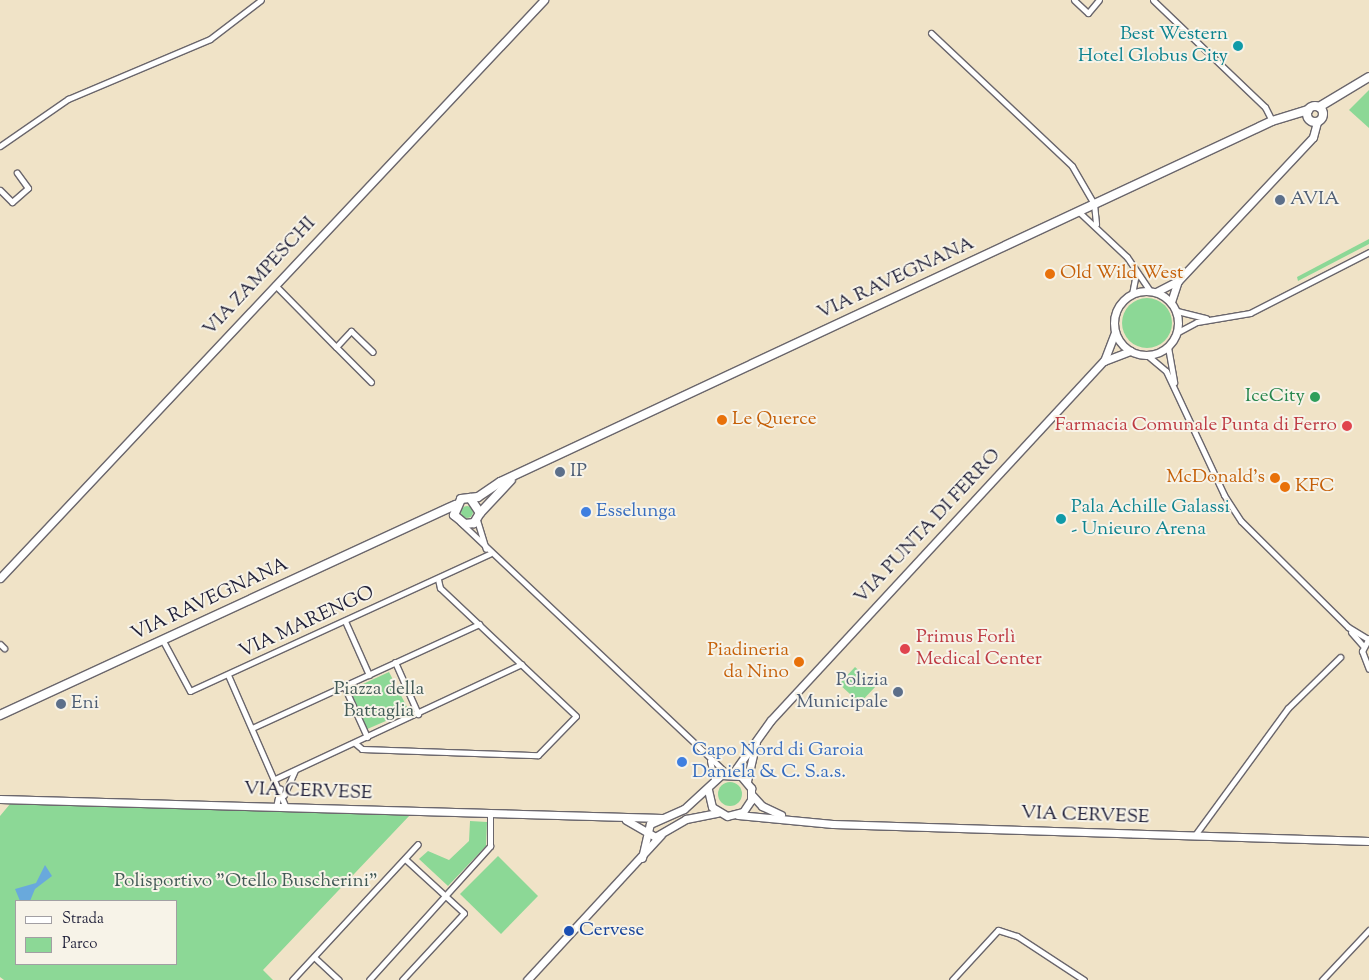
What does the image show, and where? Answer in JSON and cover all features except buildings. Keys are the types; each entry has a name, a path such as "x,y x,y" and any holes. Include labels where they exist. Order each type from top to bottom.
{"main road":[{"path":"1315,122 1321,109 1369,77"},
{"name":"VIA RAVEGNANA","path":"0,714 432,513 455,505 1272,121 1295,112 1321,109"},
{"path":"1308,112 1315,122"},
{"name":"VIA RAVEGNANA","path":"479,516 512,478"},
{"path":"432,513 458,520 479,516 470,498"},
{"path":"455,505 458,520"}],"street":[{"path":"0,146 68,99 210,40 261,0"},
{"name":"VIA ZAMPESCHI","path":"0,578 544,0"},
{"path":"1074,0 1088,13 1099,0"},
{"path":"1153,0 1265,108 1272,121"},
{"path":"931,33 1072,166 1094,204 1096,224"},
{"path":"1132,294 1153,291 1178,280 1313,137 1315,122"},
{"path":"0,190 12,202 28,188 17,174"},
{"path":"1078,212 1096,224 1153,291 1171,302 1176,311 1178,332"},
{"path":"1147,355 1168,347 1178,332 1189,324 1224,318 1260,308 1369,252"},
{"path":"1104,361 1115,330 1117,309 1132,294 1136,273"},
{"path":"1171,302 1178,280"},
{"path":"275,285 370,382"},
{"path":"1176,311 1194,318 1224,318"},
{"path":"1115,330 1130,351 1147,355 1166,371 1224,495 1241,521 1348,627 1363,646 1369,669"},
{"path":"336,347 351,331 373,352"},
{"path":"1168,347 1179,397"},
{"name":"VIA PUNTA DI FERRO","path":"729,773 758,737 1104,361 1130,351"},
{"path":"479,516 488,552"},
{"path":"458,520 488,552 708,759 729,773 747,781"},
{"name":"VIA MARENGO","path":"162,639 187,690 228,675 438,579 488,552"},
{"path":"355,743 362,749 538,755 576,716 440,588 438,579"},
{"path":"345,621 369,675"},
{"path":"252,728 478,624"},
{"path":"1348,627 1369,638 1363,646"},
{"path":"1195,835 1288,708 1340,658"},
{"path":"395,662 418,714"},
{"path":"275,778 418,714 522,664"},
{"path":"228,675 284,795 286,808"},
{"path":"344,686 367,737"},
{"name":"VIA PUNTA DI FERRO","path":"747,781 758,737"},
{"path":"708,759 714,779 729,773"},
{"path":"284,795 295,770"},
{"name":"VIA CERVESE","path":"647,833 650,824 684,809 708,789 714,779"},
{"name":"VIA CERVESE","path":"747,781 752,793 762,806 801,821"},
{"path":"276,807 280,788"},
{"path":"708,789 710,803 717,813"},
{"path":"738,815 748,806 752,793"},
{"name":"VIA CERVESE","path":"0,799 662,818"},
{"name":"VIA CERVESE","path":"616,817 635,823 647,833 661,835 686,819 717,813 801,821 1369,841"},
{"path":"369,980 448,896 490,846 490,814"},
{"path":"642,858 647,833"},
{"path":"527,980 642,858 661,835"},
{"path":"292,980 418,844"},
{"path":"402,980 464,913 448,896 406,859"},
{"path":"952,980 989,936 1007,930 1084,980"},
{"path":"1322,980 1369,930"},
{"path":"314,957 339,980"}],"green space":[{"path":"1369,90 1369,128 1349,110"},
{"path":"1369,239 1369,244 1298,281 1297,277"},
{"path":"1142,298 1152,298 1165,305 1172,318 1172,328 1165,341 1152,348 1142,348 1133,344 1126,337 1122,328 1122,318 1126,309 1133,302"},
{"path":"465,506 469,506 473,512 469,518 465,518 461,514 461,510"},
{"path":"855,667 876,686 860,703 839,684"},
{"name":"Piazza della Battaglia","path":"389,672 409,711 365,730 350,690"},
{"path":"730,782 739,785 742,794 739,803 730,806 721,803 718,794 721,785"},
{"name":"Polisportivo \"Otello Buscherini\"","path":"10,804 410,815 263,970 273,980 4,980 0,977 0,816"},
{"path":"470,821 487,822 486,846 448,886 419,859 428,851 449,860 469,841"},
{"path":"498,856 538,896 501,934 460,894"}],"water":[{"path":"45,865 52,876 35,889 30,900 20,900 15,889 36,883"}],"place":[{"name":"Best Western Hotel Globus City","path":"1238,46"},
{"name":"AVIA","path":"1280,200"},
{"name":"Old Wild West","path":"1050,274"},
{"name":"IceCity","path":"1315,397"},
{"name":"Le Querce","path":"722,420"},
{"name":"Farmacia Comunale Punta di Ferro","path":"1347,426"},
{"name":"IP","path":"560,472"},
{"name":"McDonald's","path":"1275,478"},
{"name":"KFC","path":"1285,487"},
{"name":"Esselunga","path":"586,512"},
{"name":"Pala Achille Galassi - Unieuro Arena","path":"1061,519"},
{"name":"Primus Forlì Medical Center","path":"905,649"},
{"name":"Piadineria da Nino","path":"799,662"},
{"name":"Polizia Municipale","path":"898,692"},
{"name":"Eni","path":"61,704"},
{"name":"Capo Nord di Garoia Daniela & C. S.a.s.","path":"682,762"},
{"name":"Cervese","path":"569,931"}]}
